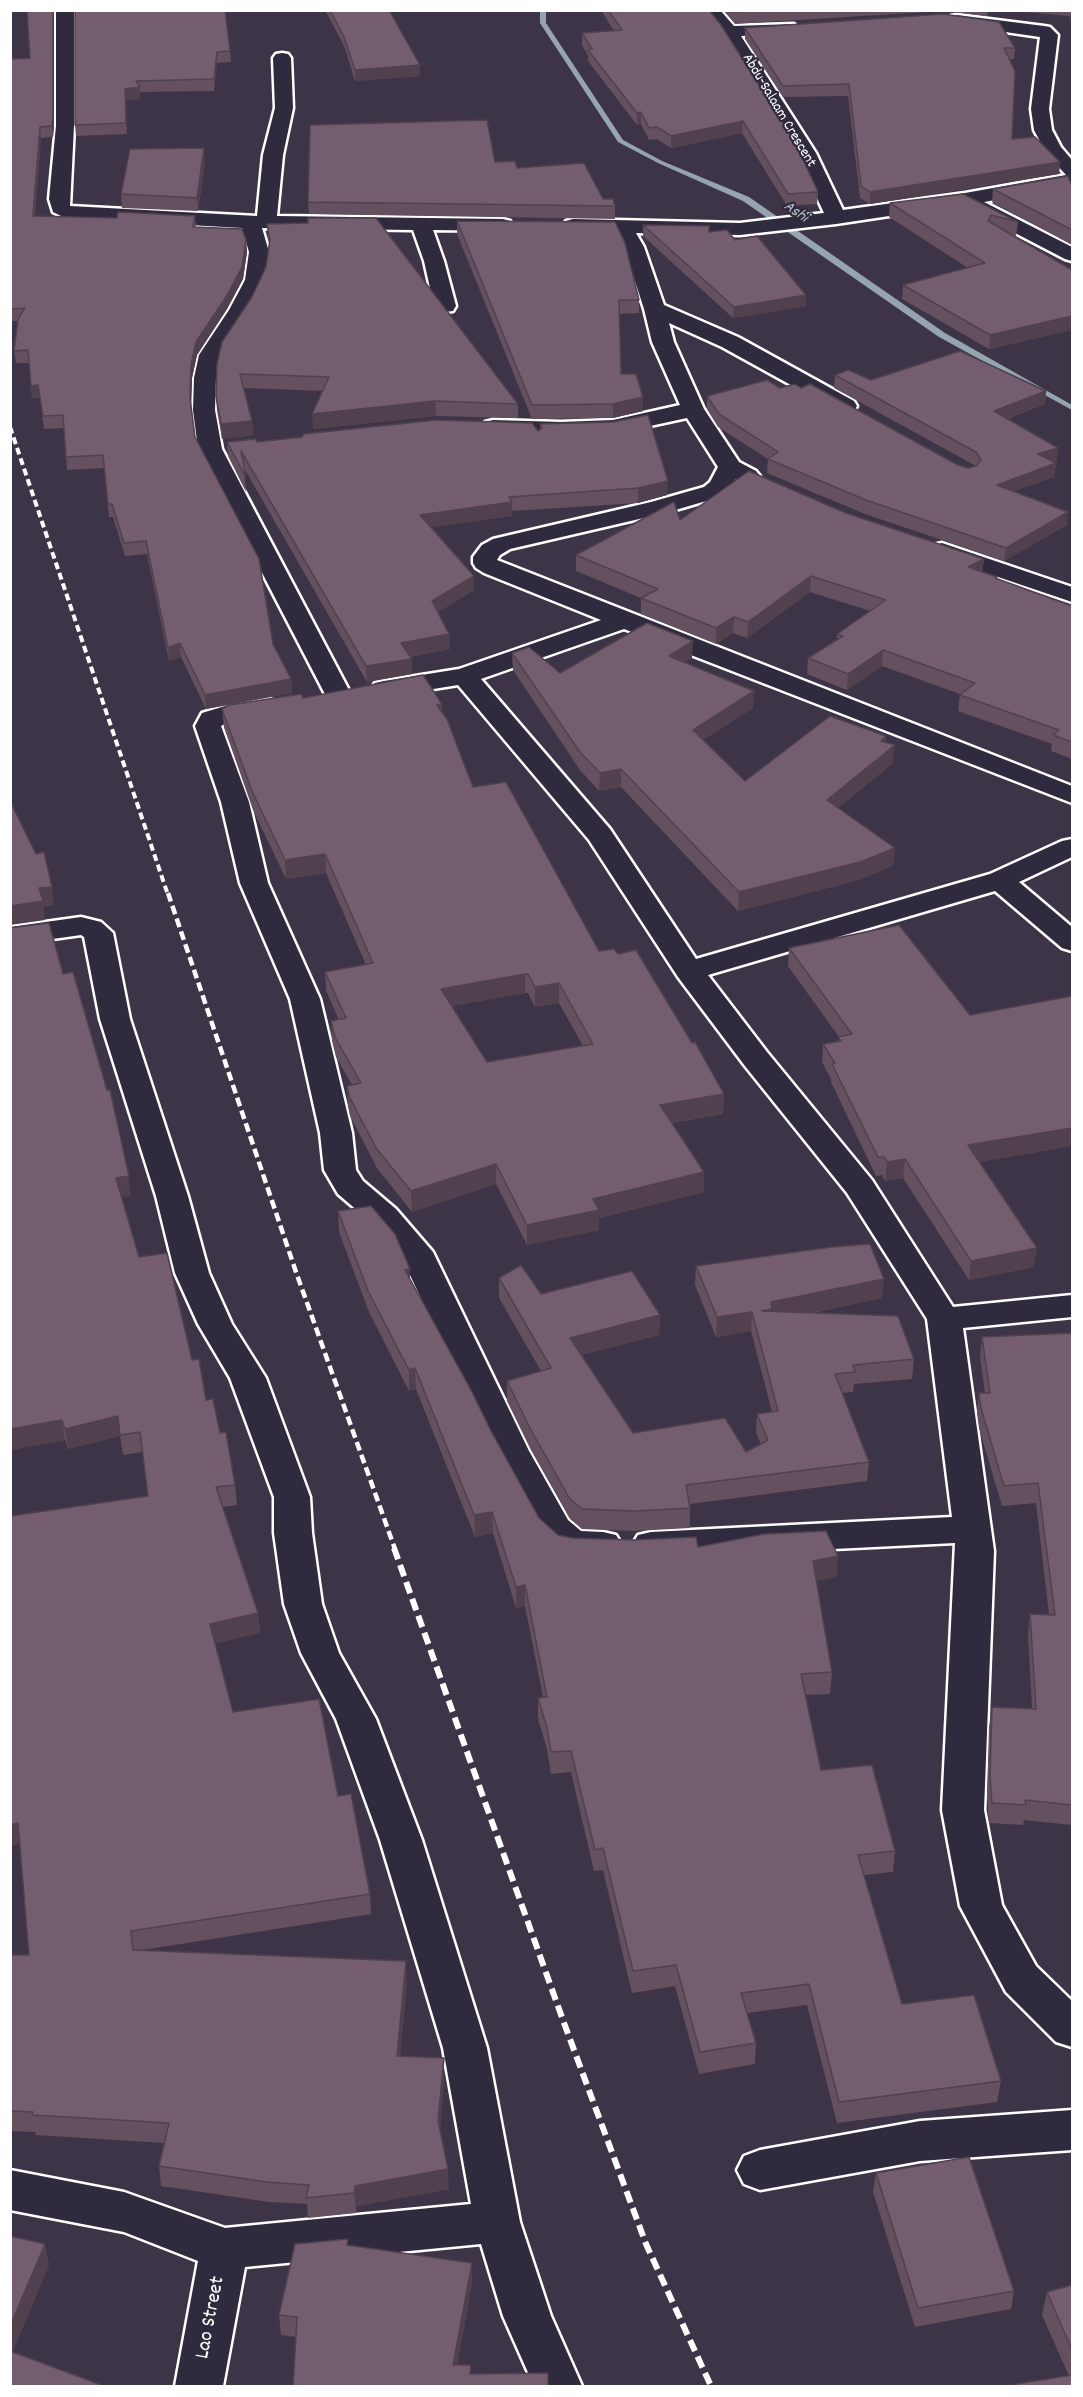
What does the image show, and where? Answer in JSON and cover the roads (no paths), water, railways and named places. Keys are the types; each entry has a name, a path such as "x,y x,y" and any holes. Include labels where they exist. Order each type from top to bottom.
{"street":[{"path":"65,10 66,82 60,208 71,214 258,222 519,225"},
{"name":"Abdu-Salaam Crescent","path":"710,10 729,32 806,153 836,218"},
{"path":"943,14 1049,35 1040,109 1043,130 1053,149 1072,171"},
{"path":"729,32 809,27"},
{"path":"282,58 284,108 258,222 259,252 255,280 240,310 210,355 205,378 204,410 210,449 316,700"},
{"path":"554,225 740,229 965,199 1072,180"},
{"path":"965,199 1072,255"},
{"path":"421,224 434,261 445,306"},
{"path":"622,226 634,247 656,309 663,342 693,409 730,467 771,487"},
{"path":"656,309 730,342 864,416"},
{"path":"475,426 561,429 613,427 693,409"},
{"path":"210,449 234,446"},
{"path":"730,467 720,486 712,492 657,508 502,544 491,550 485,557 485,563 624,620 1072,795"},
{"path":"921,543 1072,595"},
{"path":"624,620 464,676 225,714 211,719 208,726 234,802 254,883 305,999 336,1133 340,1170 350,1187 384,1216 416,1252 511,1451 554,1529 572,1544 634,1546 972,1528"},
{"path":"464,676 600,835 689,971 756,1059 860,1187 944,1319 975,1551 963,1810 981,1906 1021,1979 1072,2029"},
{"path":"689,971 1000,880 1072,848"},
{"path":"1000,880 1072,942"},
{"path":"10,936 81,926 91,928 98,933 115,1019 172,1196 192,1273 215,1324 248,1378 292,1497 293,1533 303,1604 320,1653 356,1719 401,1840 465,2048 497,2222 527,2316 558,2386"},
{"path":"944,1319 1072,1306"},
{"path":"760,2170 920,2141 1072,2130"},
{"path":"10,2190 124,2212 204,2240 220,2249 497,2222"},
{"name":"Lao Street","path":"199,2386 222,2266 220,2249"}],"waterway":[{"name":"Ashi","path":"543,10 543,23 620,141 660,162 746,199 942,335 1072,408"}],"railway":[{"path":"10,427 168,895"},
{"path":"168,893 296,1272 395,1549"},
{"path":"394,1548 564,2023 646,2244 711,2386"}]}
